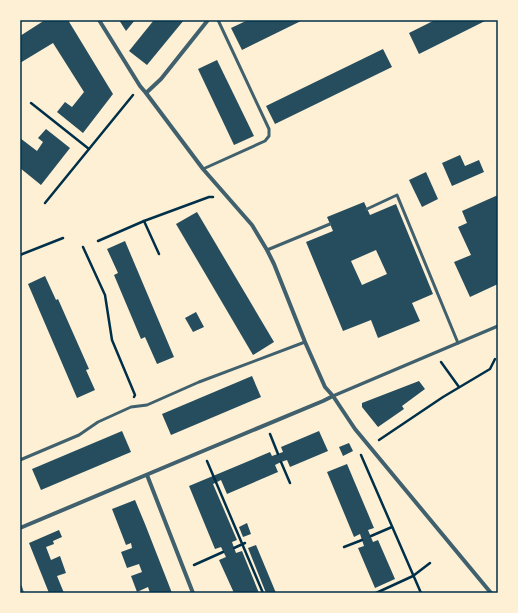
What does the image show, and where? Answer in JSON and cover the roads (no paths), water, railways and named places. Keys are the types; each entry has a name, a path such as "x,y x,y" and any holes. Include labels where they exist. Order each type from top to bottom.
{"street":[{"path":"99,20 140,86 203,169 252,225 274,264 305,342 325,387 333,396 355,429 491,593"},
{"path":"146,93 161,79 208,20"},
{"path":"20,528 498,326"},
{"path":"147,475 193,593"},
{"path":"20,587 22,593"}],"lane":[{"path":"203,169 265,141 269,136 269,129 218,20"},
{"path":"367,209 397,196 458,343"},
{"path":"267,250 330,224"},
{"path":"20,460 79,435 98,422 130,407 147,405 199,382 305,342"}]}
